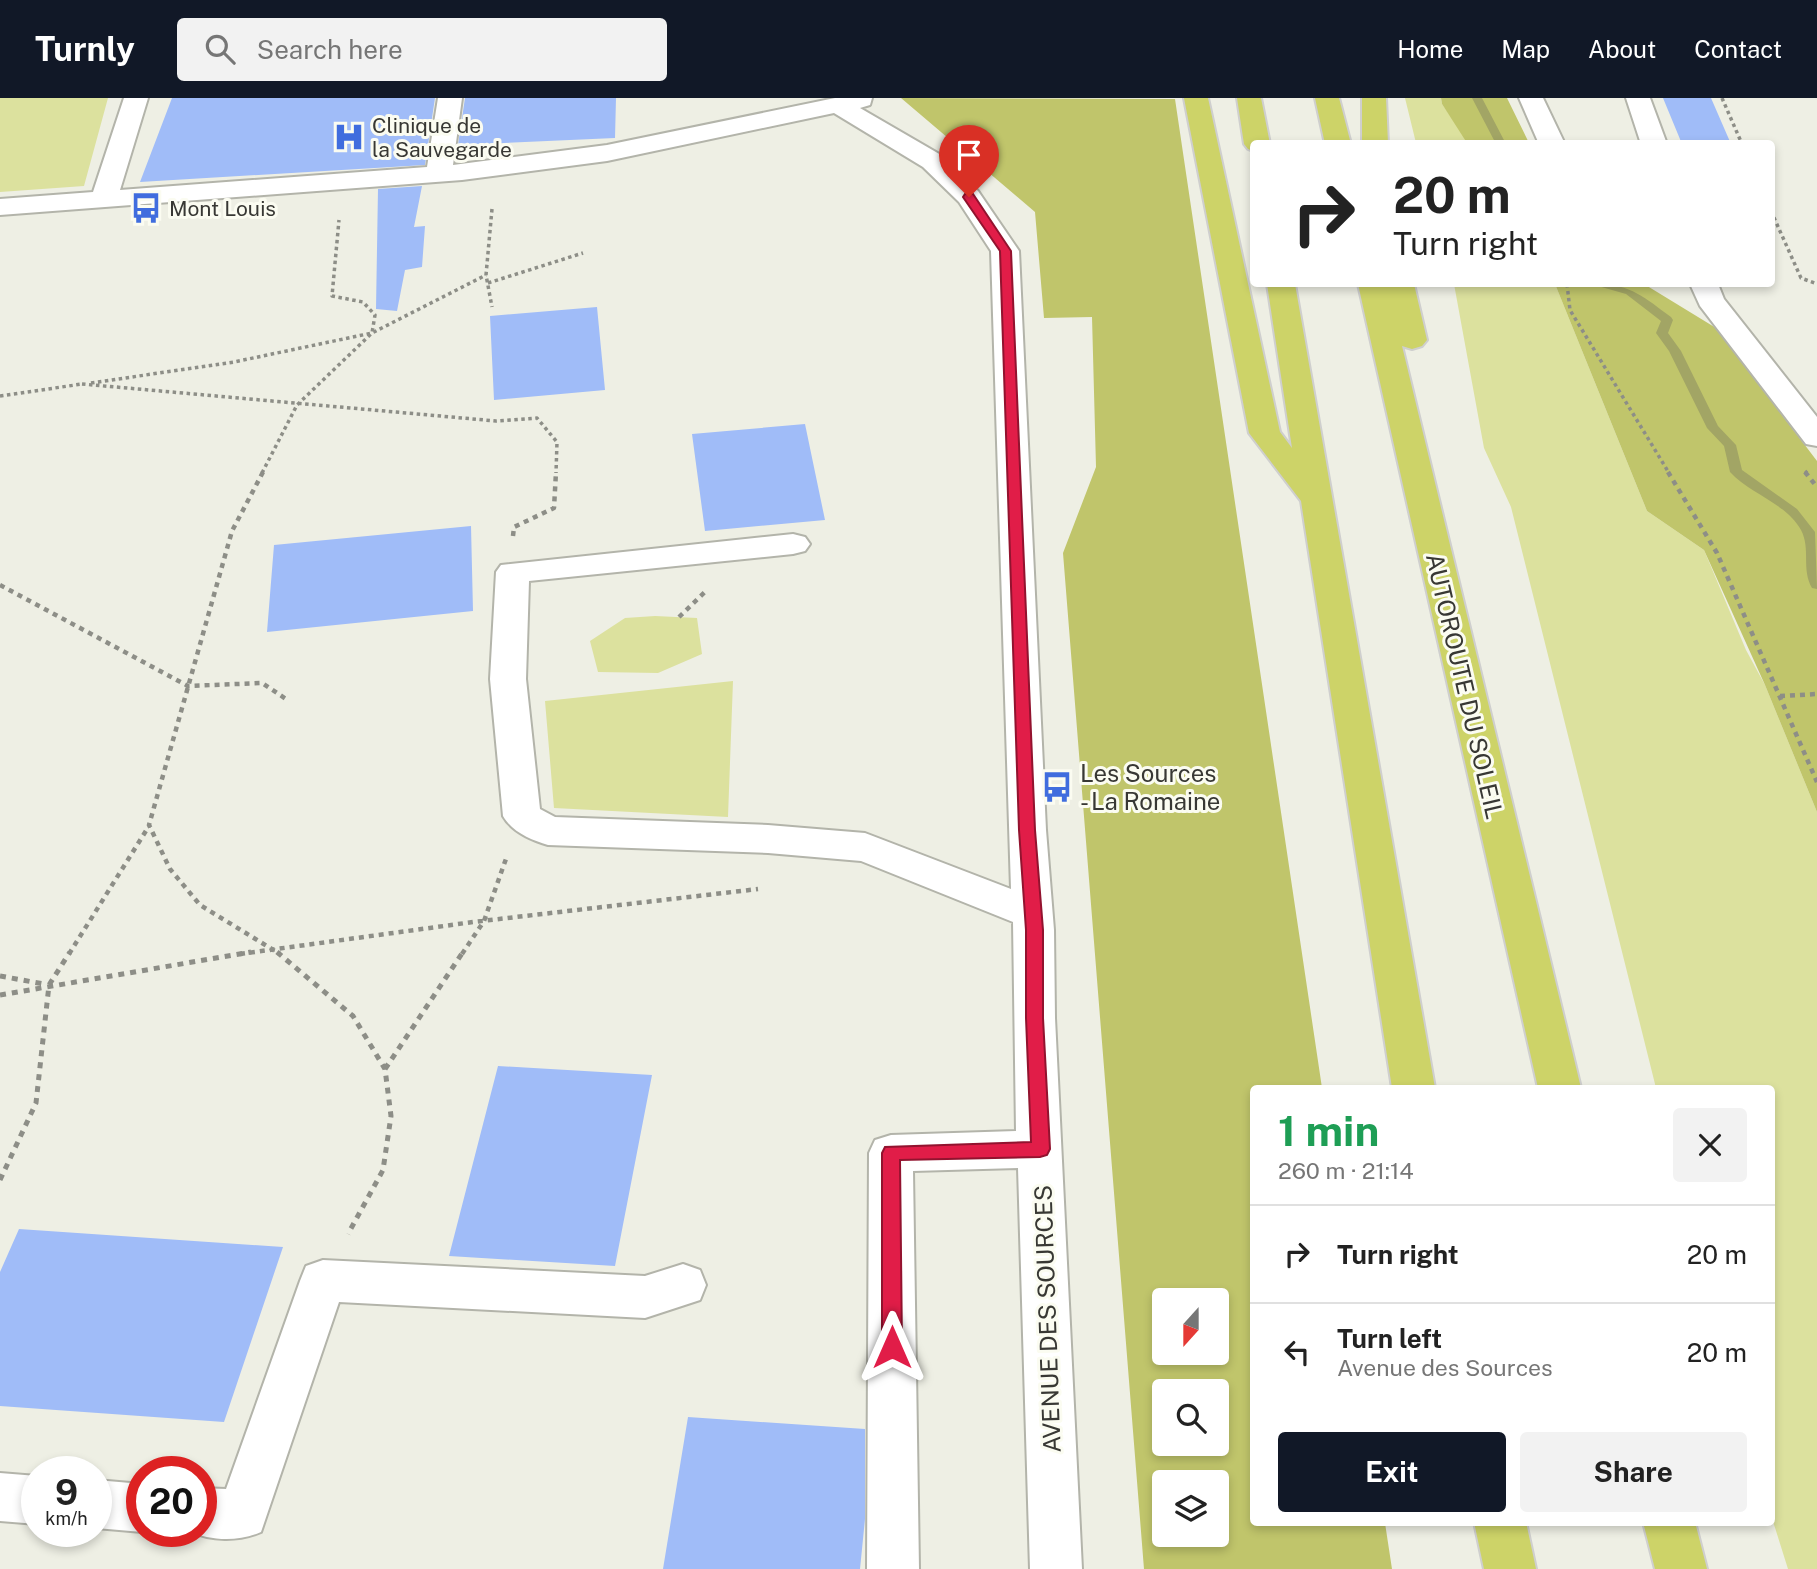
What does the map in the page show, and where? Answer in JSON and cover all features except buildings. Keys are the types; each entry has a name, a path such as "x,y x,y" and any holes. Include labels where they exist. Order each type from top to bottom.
{"highway":[{"path":"1196,98 1265,433 1317,501"},
{"path":"1250,98 1256,140"},
{"path":"1327,98 1337,140"},
{"path":"1374,98 1375,140"},
{"path":"1281,287 1414,1085"},
{"name":"AUTOROUTE DU SOLEIL","path":"1373,287 1423,492 1469,709 1559,1085"},
{"path":"1401,287 1422,388 1423,492"},
{"path":"1501,1526 1510,1569"},
{"path":"1670,1526 1681,1569"}],"street":[{"path":"104,199 136,98"},
{"path":"439,174 450,98"},
{"path":"1531,98 1550,140"},
{"path":"1638,98 1653,140"},
{"name":"AVENUE DES SOURCES","path":"0,206 439,174 607,153 837,103 932,161 969,197 1006,251 1056,1569"},
{"path":"1705,287 1710,300 1817,437"},
{"path":"793,544 513,572 508,679 522,816 548,831 768,839 865,847 1032,913"},
{"path":"893,1569 891,1153 1040,1149"},
{"path":"217,1513 243,1515 323,1281 645,1297 683,1285"},
{"path":"0,1497 21,1499"}],"path":[{"path":"1722,98 1740,140"},
{"path":"492,209 486,275 492,307"},
{"path":"0,1180 36,1102 49,985 149,825 232,531 297,405 372,333 375,316 363,302 332,296 339,220"},
{"path":"1775,220 1801,278 1817,284"},
{"path":"488,284 583,253"},
{"path":"0,396 234,362 372,333 486,275"},
{"path":"1567,287 1570,310 1717,553 1817,782"},
{"path":"82,384 496,421 537,418 557,442 554,508 513,527 513,572"},
{"path":"0,585 18,592 188,686 262,683 289,701"},
{"path":"1780,696 1817,694"},
{"path":"384,1069 484,921 522,816"},
{"path":"149,825 170,869 200,905 274,949 353,1016 384,1069 391,1116 383,1170 323,1281"},
{"path":"0,995 274,949 484,921 758,890"},
{"path":"0,976 49,985"}],"green space":[{"path":"0,98 108,98 84,186 0,192"},
{"path":"901,98 1175,99 1322,1085 1250,1085 1250,1526 1385,1526 1392,1569 1144,1569 1063,553 1096,467 1092,317 1044,318 1035,212"},
{"path":"1405,98 1441,98 1442,104 1467,140 1415,140"},
{"path":"1441,98 1507,98 1528,140 1465,140 1442,104"},
{"path":"1455,287 1556,287 1647,511 1704,550 1746,650 1765,685 1817,812 1817,1569 1788,1569 1774,1526 1775,1085 1655,1085 1511,507 1484,448"},
{"path":"1556,287 1649,287 1716,328 1817,461 1817,812 1765,685 1704,550 1647,511"},
{"path":"625,618 697,618 702,654 658,673 598,672 590,641"},
{"path":"733,681 728,817 554,808 545,701"}],"waterway":[{"path":"1477,98 1499,140"},
{"path":"1612,287 1630,292 1667,320 1662,333 1675,351 1713,428 1730,445 1736,472 1781,502 1802,522 1808,532 1813,549 1811,567 1817,585"}],"place":[{"name":"Clinique de la Sauvegarde","path":"349,137"},
{"name":"Mont Louis","path":"146,208"},
{"name":"Les Sources - La Romaine","path":"1057,787"}],"route":[{"path":"892,1347 891,1153 1040,1149 1034,1018 1034,930 1027,830 1006,251 969,197"}]}
